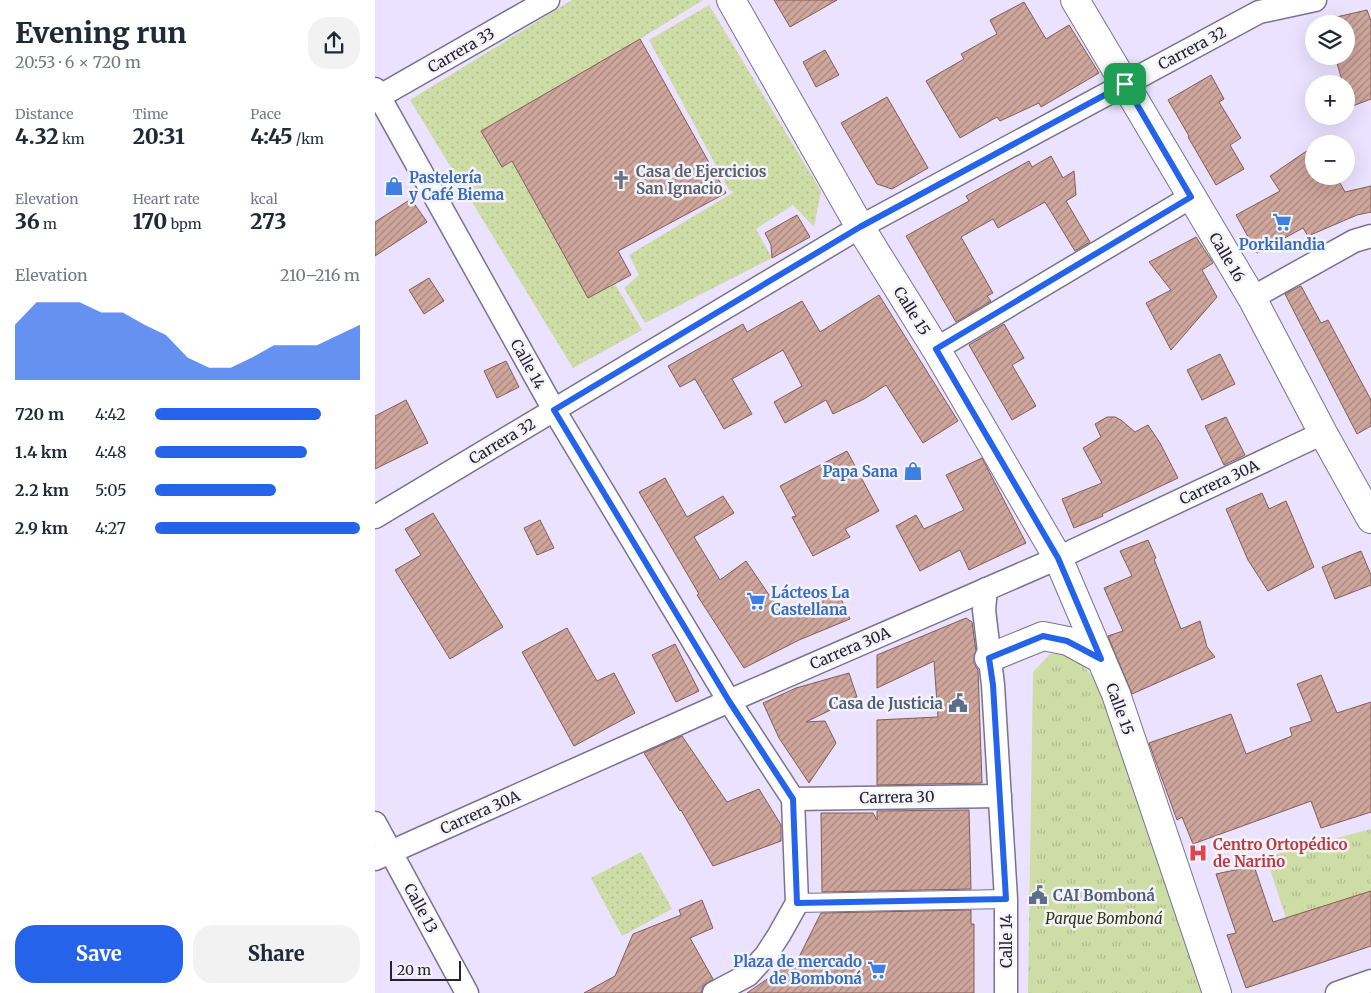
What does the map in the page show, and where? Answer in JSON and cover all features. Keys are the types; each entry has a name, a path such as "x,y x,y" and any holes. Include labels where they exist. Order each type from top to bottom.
{"street":[{"name":"Carrera 33","path":"377,95 547,0"},
{"name":"Calle 15","path":"731,0 860,227 936,349 1058,558 1115,694 1217,993"},
{"name":"Calle 16","path":"1075,0 1252,298 1371,519"},
{"name":"Carrera 32","path":"375,517 860,227 1259,12 1315,0"},
{"name":"Calle 14","path":"377,95 554,410 729,701 793,799"},
{"path":"936,349 1191,197"},
{"path":"1252,298 1354,241 1371,236"},
{"name":"Carrera 30A","path":"383,856 729,701 1058,558 1323,433"},
{"name":"Calle 14","path":"986,589 984,610 993,685 1006,899 1007,993"},
{"path":"989,658 1043,636 1067,641 1101,659"},
{"name":"Carrera 30","path":"793,799 1000,796"},
{"path":"714,993 747,975 766,955 797,903 793,799"},
{"name":"Calle 13","path":"375,823 383,856 467,993"},
{"path":"797,903 1006,899"},
{"path":"1337,993 1371,981"}],"green space":[{"path":"572,0 703,0 640,39 481,131 502,167 512,161 588,298 615,284 642,330 573,368 410,100"},
{"path":"709,5 821,191 814,227 793,205 756,229 772,258 645,323 624,288 639,275 629,255 734,192 729,190 649,40"},
{"name":"Parque Bomboná","path":"1050,654 1074,655 1098,683 1211,993 1028,993 1033,672"},
{"path":"1371,829 1371,891 1286,918 1266,857"},
{"path":"641,852 672,909 622,936 591,878"}],"building":[{"path":"774,0 837,0 790,27"},
{"path":"1024,2 1046,39 1069,25 1099,73 1041,107 1039,103 1000,121 997,117 960,138 926,81 964,59 961,54 997,34 990,20"},
{"path":"1367,10 1371,21 1371,99 1355,105 1355,75 1340,75 1338,65 1355,65 1355,15 1345,15"},
{"name":"Casa de Ejercicios San Ignacio","path":"640,39 726,193 618,251 631,275 588,298 512,161 502,167 481,131"},
{"path":"825,50 839,75 816,87 803,62"},
{"path":"1211,75 1224,99 1219,102 1241,138 1230,145 1244,169 1216,185 1168,100"},
{"path":"887,97 928,168 892,189 877,184 841,123"},
{"path":"1305,152 1305,185 1341,185 1345,192 1371,186 1371,212 1357,215 1308,236 1303,228 1257,253 1236,215 1280,191 1270,176"},
{"path":"1051,156 1063,178 1074,171 1076,195 1066,201 1090,242 1075,251 1045,202 998,228 993,219 961,237 993,293 987,296 991,301 956,322 906,236 969,201 966,196 1029,161 1032,167"},
{"path":"411,199 427,222 375,256 375,222"},
{"path":"797,215 810,237 772,258 771,245 765,233"},
{"path":"1196,237 1213,263 1202,270 1217,297 1171,350 1146,303 1171,290 1149,262"},
{"path":"429,278 444,301 424,314 409,290"},
{"path":"1301,286 1321,323 1328,320 1371,400 1371,426 1357,434 1285,294"},
{"path":"879,295 958,421 923,443 886,385 864,399 833,414 826,400 785,423 774,402 802,386 783,350 732,379 752,414 724,429 695,379 680,387 668,366 743,324 747,332 802,301 820,332"},
{"path":"1004,324 1024,358 1012,365 1036,406 1012,420 969,345"},
{"path":"1220,354 1235,384 1202,400 1187,370"},
{"path":"506,361 519,387 497,398 484,371"},
{"path":"406,400 428,443 375,469 375,416"},
{"path":"1107,417 1115,417 1121,420 1135,432 1148,425 1160,443 1178,478 1102,514 1103,516 1074,528 1062,499 1102,483 1083,448 1101,437 1095,424"},
{"path":"1226,417 1245,455 1224,465 1205,426"},
{"path":"847,451 879,511 845,529 850,537 813,556 792,517 796,516 780,486"},
{"path":"982,458 1026,543 969,570 960,550 920,571 896,526 916,515 924,529 964,510 946,475"},
{"path":"665,478 687,517 723,496 734,513 694,537 720,580 746,561 784,617 839,594 850,619 799,640 744,668 697,595 699,594 639,492"},
{"path":"1262,493 1269,509 1286,501 1314,567 1268,591 1248,560 1226,509"},
{"path":"433,513 503,627 450,659 395,570 421,555 405,529"},
{"path":"540,520 554,548 537,555 524,528"},
{"path":"1148,540 1181,629 1200,621 1207,647 1215,657 1132,694 1108,636 1123,631 1104,588 1132,576 1120,551"},
{"path":"1361,551 1371,575 1371,585 1335,599 1322,567"},
{"name":"Casa de Justicia","path":"966,618 972,622 976,651 974,663 978,670 982,783 877,785 877,720 938,717 934,661 877,688 877,655"},
{"path":"567,628 597,681 614,673 635,713 574,746 522,652"},
{"path":"675,644 699,691 676,702 652,655"},
{"path":"849,673 857,697 806,722 825,721 836,743 809,783 779,738 763,703 796,688"},
{"path":"1321,675 1337,713 1371,702 1371,812 1321,828 1311,801 1193,844 1182,817 1177,820 1149,743 1231,714 1246,754 1292,736 1290,728 1312,721 1297,684"},
{"path":"682,736 727,802 759,789 781,825 781,841 713,866 681,810 644,753"},
{"path":"969,810 971,889 822,892 821,813 873,813 877,820 877,811"},
{"path":"1254,866 1273,922 1371,891 1371,946 1246,988 1227,935 1236,933 1216,874"},
{"path":"702,900 713,928 690,938 713,979 703,986 701,993 584,993 615,976 633,934 681,915 679,910"},
{"name":"Plaza de mercado de Bomboná","path":"971,910 971,924 974,924 974,993 747,993 799,957 821,913"}],"place":[{"name":"Casa de Ejercicios San Ignacio","path":"621,180"},
{"name":"Pastelería y Café Biema","path":"394,186"},
{"name":"Porkilandia","path":"1282,222"},
{"name":"Papa Sana","path":"913,471"},
{"name":"Lácteos La Castellana","path":"756,601"},
{"name":"Casa de Justicia","path":"958,703"},
{"name":"Centro Ortopédico de Nariño","path":"1198,853"},
{"name":"CAI Bomboná","path":"1038,895"},
{"name":"Plaza de mercado de Bomboná","path":"877,970"}],"route":[{"path":"1125,84 1191,197 936,349 1058,558 1101,659 1067,641 1043,636 989,658 993,685 1006,899 797,903 793,799 729,701 554,410 860,227 1125,84"}]}
